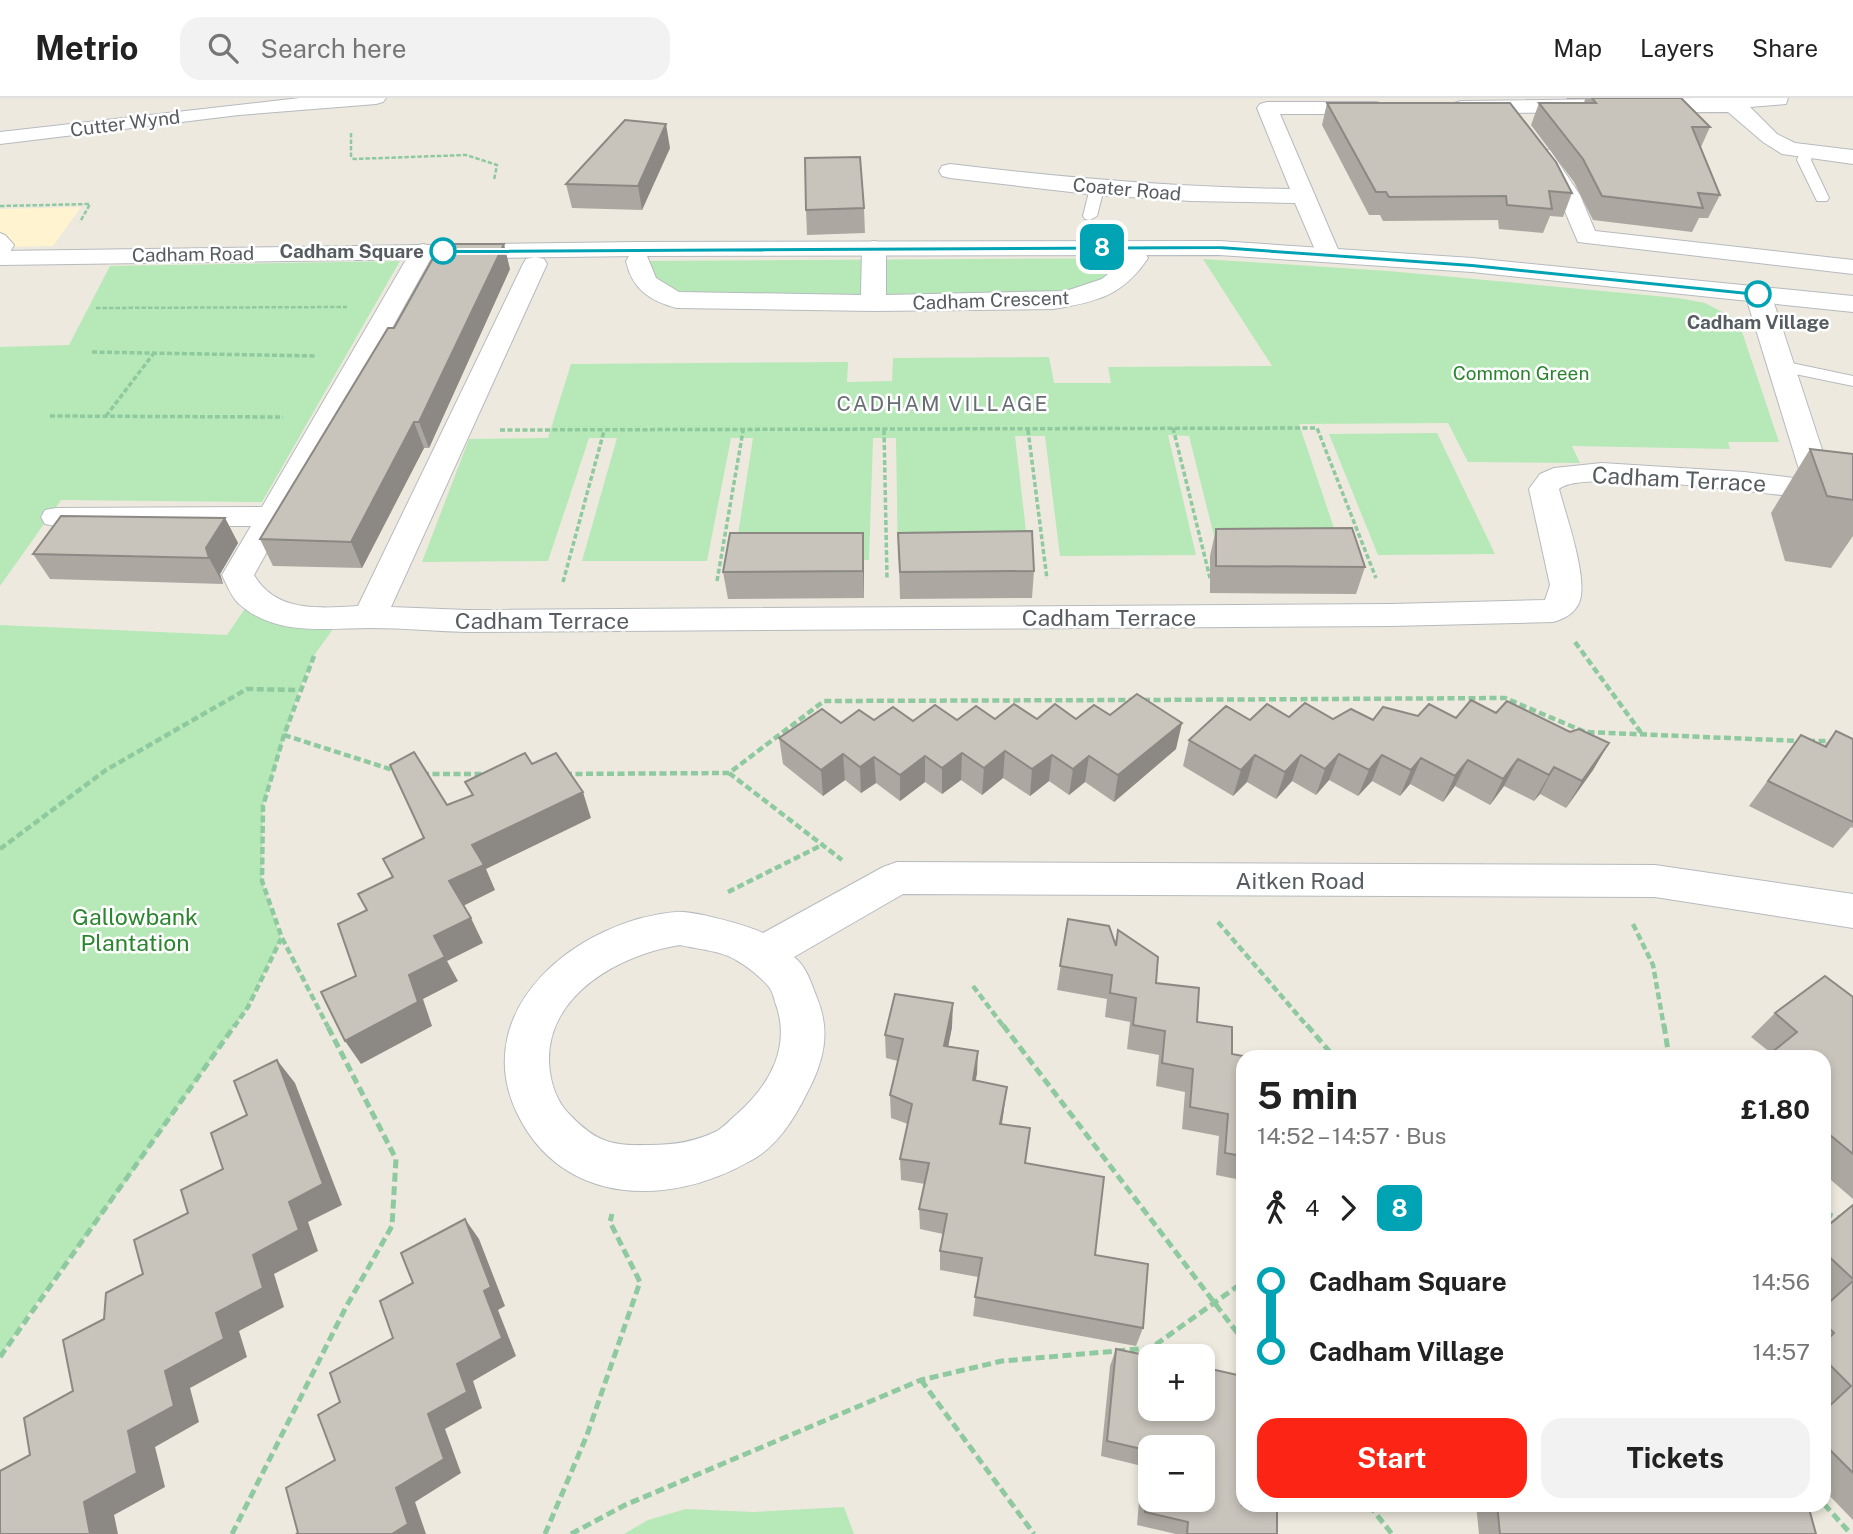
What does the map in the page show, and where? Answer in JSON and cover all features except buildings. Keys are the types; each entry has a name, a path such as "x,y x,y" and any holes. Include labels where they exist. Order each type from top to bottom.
{"street":[{"name":"Cutter Wynd","path":"0,138 239,109 376,98"},
{"path":"1448,107 1732,106 1747,101 1779,100"},
{"path":"1732,106 1749,117 1777,143 1806,152 1853,157"},
{"path":"1503,107 1552,168 1569,195 1586,237 1853,267"},
{"path":"1328,254 1267,108 1392,108"},
{"name":"Coater Road","path":"950,171 1097,188 1191,194 1304,196"},
{"name":"Cadham Road","path":"0,258 423,251 1174,247 1328,254 1472,265 1853,304"},
{"path":"873,303 874,248"},
{"path":"56,517 272,516 423,251"},
{"name":"Cadham Crescent","path":"638,261 640,277 647,284 663,296 677,300 873,303 1054,301 1078,298 1112,284 1127,274 1136,258"},
{"path":"355,618 457,429 535,264"},
{"path":"1758,294 1820,490"},
{"name":"Cadham Terrace","path":"272,516 239,575 249,596 280,613 309,620 1391,615 1553,611 1563,602 1566,584 1544,489 1551,480 1565,474 1602,472 1744,481 1853,495"},
{"name":"Aitken Road","path":"765,953 897,878 1655,881 1853,911"},
{"path":"680,928 712,930 748,943 765,953 787,976 801,1002 806,1028 802,1062 786,1098 757,1132 718,1156 691,1166 644,1171 603,1166 566,1146 548,1128 532,1098 526,1060 533,1027 548,998 592,955 621,940 650,931 680,928"}],"lane":[{"path":"1806,152 1804,160 1822,198"},
{"path":"1090,216 1097,188"},
{"path":"0,238 6,245 0,258"},
{"path":"1782,366 1853,381"}],"path":[{"path":"351,139 351,157 354,159 461,156 482,159 497,165 494,180"},
{"path":"0,206 90,204 60,256"},
{"path":"96,308 393,307"},
{"path":"92,352 364,357"},
{"path":"106,416 155,353"},
{"path":"50,416 329,417"},
{"path":"1173,428 1220,616"},
{"path":"457,429 743,431 1317,428 1391,615"},
{"path":"884,430 887,619"},
{"path":"1028,430 1052,618"},
{"path":"552,620 604,431"},
{"path":"710,619 743,431"},
{"path":"1553,611 1642,735"},
{"path":"232,1534 346,1307 392,1226 396,1159 282,938 262,881 263,806 299,690 315,654 355,618"},
{"path":"0,849 106,770 247,689 299,690"},
{"path":"561,774 729,773 824,701 1505,698 1585,732 1840,741"},
{"path":"284,735 407,774"},
{"path":"729,773 824,844 877,890"},
{"path":"421,774 491,774"},
{"path":"725,894 824,844"},
{"path":"1181,879 1328,1050"},
{"path":"1611,881 1653,965 1668,1050"},
{"path":"0,1357 248,1007 282,938"},
{"path":"973,986 1236,1331"},
{"path":"545,1534 587,1435 640,1282 610,1223 621,1169"},
{"path":"1831,1215 1843,1219"},
{"path":"571,1534 625,1505 920,1380 1002,1361 1151,1348 1236,1288"},
{"path":"920,1380 1034,1534"},
{"path":"1375,1512 1392,1534"},
{"path":"1831,1512 1851,1534"}],"shaded area":[{"path":"81,207 53,246 0,247 0,209"}],"green space":[{"path":"1136,258 1097,292 677,300 638,261"},
{"name":"Common Green","path":"1203,259 1388,271 1678,298 1705,303 1738,320 1779,442 1728,442 1730,449 1572,446 1580,463 1468,462 1448,423 1299,424 1343,555 1219,556 1189,436 1168,435 1196,555 1060,556 1045,436 1015,436 1029,557 898,560 896,438 873,438 869,560 734,560 753,438 731,438 707,561 582,561 617,438 589,438 548,561 422,562 469,439 548,438 571,364 848,362 847,382 892,381 893,358 1049,357 1054,383 1111,383 1108,367 1272,366"},
{"path":"400,261 262,502 61,500 0,586 0,347 69,345 110,266"},
{"path":"1437,433 1495,554 1378,555 1329,434"},
{"name":"Gallowbank Plantation","path":"244,610 341,618 315,654 299,690 263,806 262,881 281,938 248,1007 0,1357 0,625 227,635"},
{"path":"844,1507 854,1534 624,1534 648,1520 686,1509 753,1512"}],"bus line":[{"name":"8","path":"443,251 1219,248 1472,265 1758,294"}],"place":[{"name":"Cadham Square","path":"443,251"},
{"name":"Cadham Village","path":"1758,294"}],"district":[{"name":"CADHAM VILLAGE","path":"943,403"}]}
